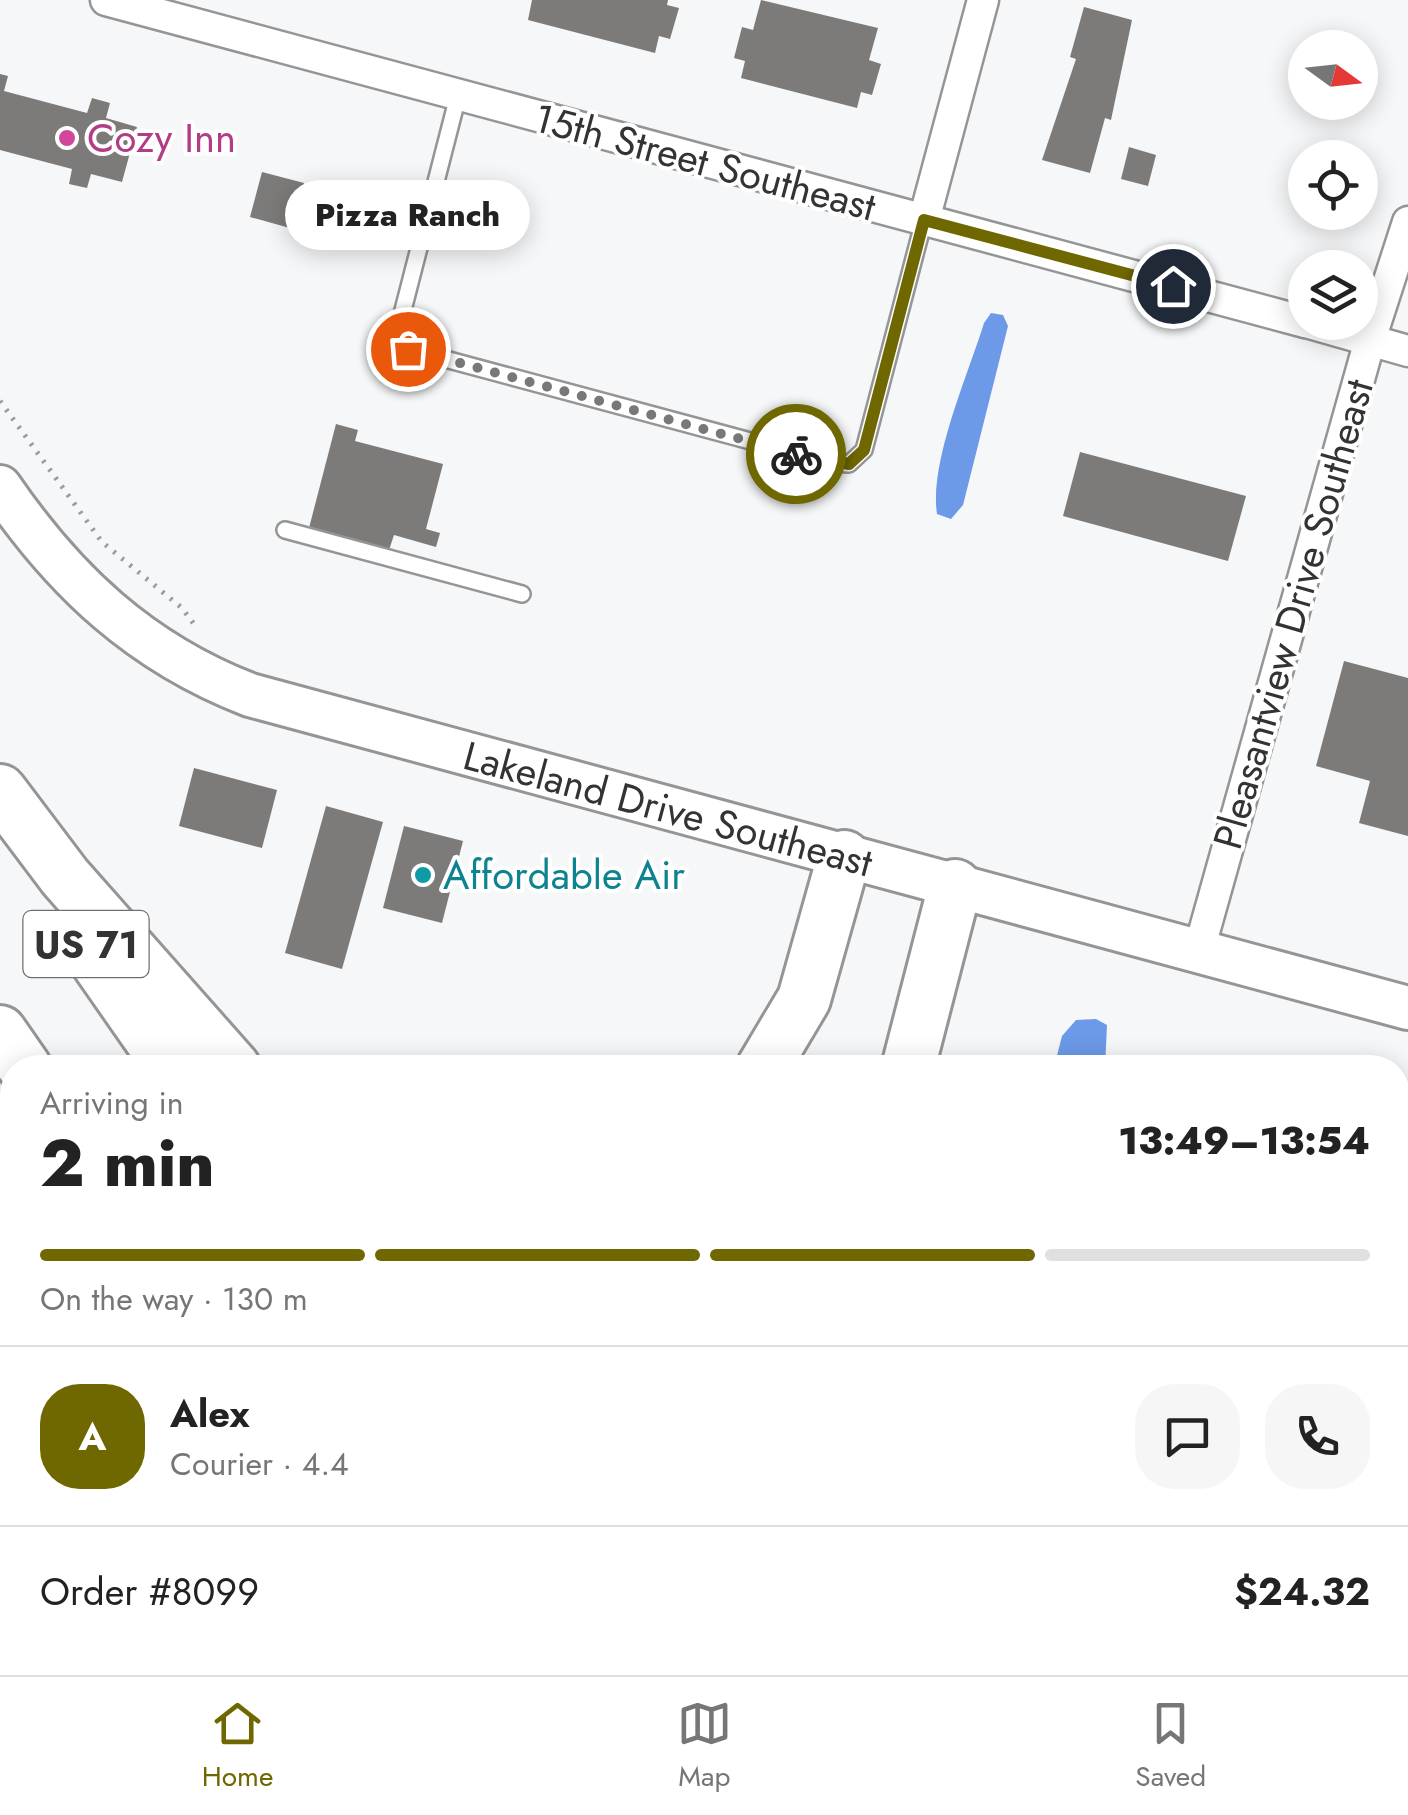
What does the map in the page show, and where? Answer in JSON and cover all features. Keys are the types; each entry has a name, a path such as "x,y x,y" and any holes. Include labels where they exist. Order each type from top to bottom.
{"highway":[{"path":"0,791 64,877 222,1055"},
{"name":"US 71","path":"0,821 162,1055"},
{"path":"772,1055 804,1000 844,857"},
{"path":"911,1055 955,886"},
{"name":"US 71","path":"0,1032 16,1055"}],"main road":[{"name":"Lakeland Drive Southeast","path":"0,487 62,569 108,614 158,650 219,683 285,706 1408,1008"}],"street":[{"name":"15th Street Southeast","path":"106,0 1288,317"},
{"path":"924,220 984,0"},
{"name":"Pleasantview Drive Southeast","path":"1378,315 1408,222"},
{"name":"15th Street Southeast","path":"1370,340 1408,351"},
{"name":"Pleasantview Drive Southeast","path":"1200,950 1370,340"}],"lane":[{"path":"458,96 401,318 400,335 408,349 793,453 849,464 864,450 924,220"},
{"path":"285,530 522,594"}],"path":[{"path":"0,401 102,542 182,608 202,633"}],"water":[{"path":"991,313 1003,315 1008,326 963,505 951,519 937,514 936,493 944,444 984,323"},
{"path":"1096,1019 1107,1025 1106,1055 1057,1055 1062,1036 1076,1020"}],"building":[{"path":"532,0 668,0 667,5 679,8 670,39 659,36 655,53 528,20"},
{"path":"761,0 878,28 869,60 881,64 872,95 861,92 857,108 741,78 745,61 734,58 742,27 753,30"},
{"path":"1084,7 1132,20 1111,120 1105,118 1090,173 1042,160 1076,59 1070,57"},
{"name":"Cozy Inn","path":"0,74 8,76 4,91 87,113 92,98 110,103 106,118 137,127 122,182 91,174 87,188 69,184 72,169 0,150"},
{"path":"1129,147 1156,155 1148,186 1121,179"},
{"path":"262,172 304,183 298,204 310,207 304,232 250,217"},
{"path":"336,424 358,430 355,441 443,464 426,529 440,533 436,547 394,535 389,550 309,528"},
{"path":"1080,452 1246,496 1228,561 1063,516"},
{"path":"1344,661 1408,678 1408,836 1359,823 1370,781 1316,766"},
{"path":"194,768 277,790 262,848 179,826"},
{"path":"326,806 383,822 342,969 285,953"},
{"name":"Affordable Air","path":"404,826 463,841 442,923 383,908"}],"way so far":[{"path":"408,349 796,454"}],"place":[{"name":"Cozy Inn","path":"67,138"},
{"name":"Pizza Ranch","path":"408,349"},
{"name":"Affordable Air","path":"423,875"}],"route":[{"path":"796,454 849,464 864,450 924,220 1173,286"}]}
